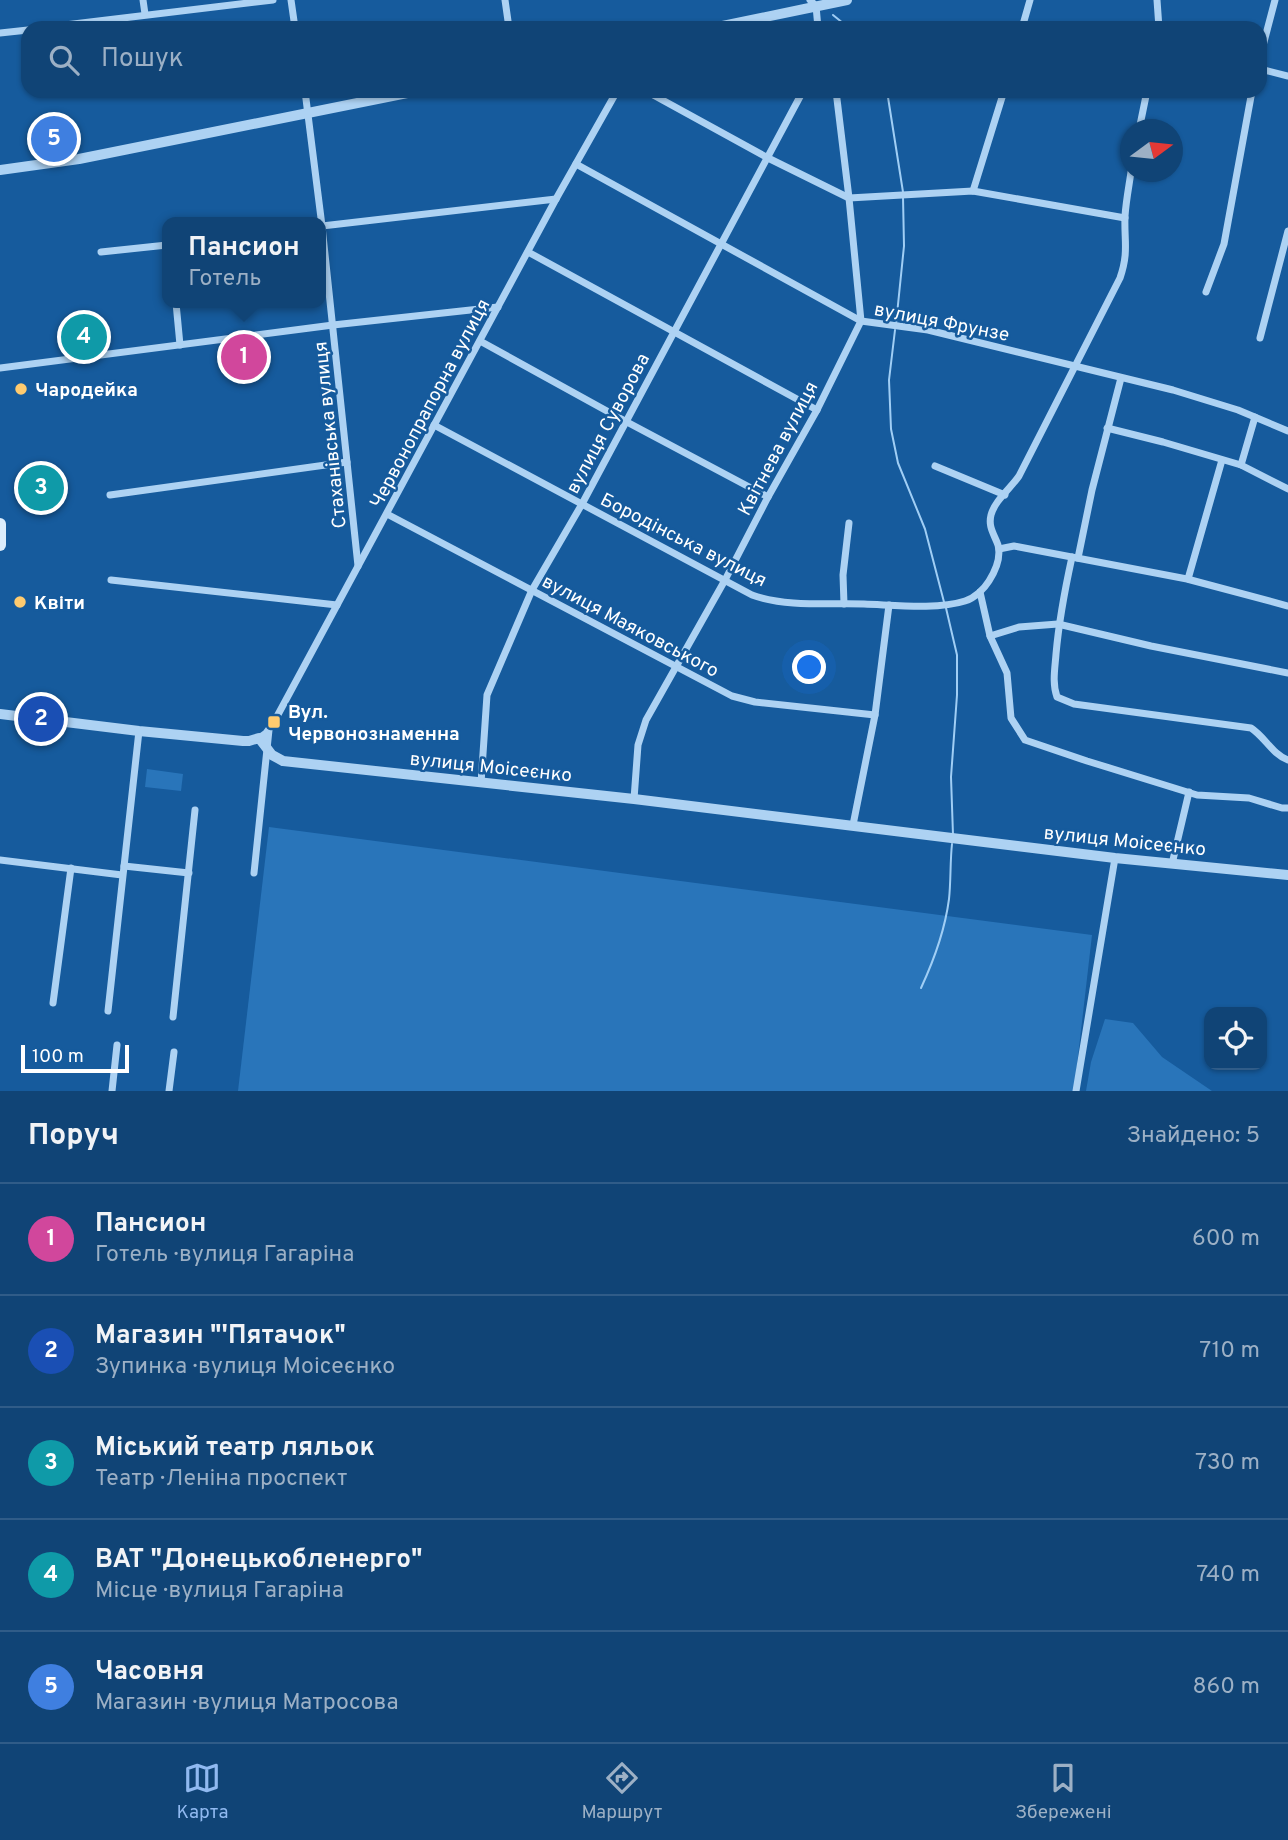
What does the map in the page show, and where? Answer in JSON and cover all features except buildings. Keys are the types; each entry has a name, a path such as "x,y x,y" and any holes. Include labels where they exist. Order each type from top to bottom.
{"main road":[{"path":"0,524 0,545"}],"street":[{"path":"143,0 145,14"},
{"path":"92,21 273,0"},
{"path":"291,0 294,21"},
{"path":"505,0 508,21"},
{"path":"741,21 813,3 847,0"},
{"path":"1025,21 1030,0"},
{"path":"1157,0 1158,21"},
{"path":"1267,30 1275,0"},
{"path":"813,3 817,21"},
{"path":"0,33 21,31"},
{"path":"1267,71 1288,76"},
{"name":"Стаханівська вулиця","path":"306,98 321,217"},
{"path":"0,170 79,159 382,98"},
{"name":"Червонопрапорна вулиця","path":"254,873 269,730 613,98"},
{"path":"659,98 768,158 849,198 973,191 1125,218"},
{"name":"вулиця Суворова","path":"481,783 487,695 532,590 582,504 799,98"},
{"path":"837,98 861,321"},
{"path":"973,191 1002,98"},
{"path":"1141,119 1146,98"},
{"path":"1206,292 1224,244 1251,98"},
{"name":"вулиця Фрунзе","path":"576,164 861,321 928,330 1173,390 1238,410 1288,431"},
{"path":"1130,182 1125,218 1127,247 1120,278 1019,476 992,513 990,524 999,549 999,558 995,570 980,592 990,636 1007,673 1011,718 1025,740 1197,795 1249,799 1288,808"},
{"path":"326,226 556,199"},
{"path":"1260,338 1288,231"},
{"path":"101,252 162,246"},
{"path":"528,252 817,410"},
{"name":"Стаханівська вулиця","path":"326,262 359,567"},
{"path":"0,368 333,325 498,307"},
{"path":"176,308 180,345"},
{"name":"Квітнева вулиця","path":"634,799 641,732 817,410 861,321"},
{"path":"480,341 768,497"},
{"path":"1121,378 1058,624 1054,677 1058,697 1074,704 1251,728 1280,757 1288,760"},
{"path":"1241,465 1255,417"},
{"name":"Бородінська вулиця","path":"434,425 761,598 791,602 940,605 971,599 980,592"},
{"path":"1107,428 1241,465 1288,489"},
{"path":"1188,579 1222,460"},
{"path":"110,495 347,462"},
{"path":"935,466 1005,495"},
{"name":"вулиця Маяковського","path":"387,514 732,696 744,700 875,715"},
{"path":"844,604 843,575 849,523"},
{"path":"355,534 363,544 372,541"},
{"path":"999,549 1014,546 1188,579 1288,606"},
{"path":"111,580 337,606"},
{"path":"853,825 875,715 889,605"},
{"path":"990,636 1019,627 1058,624 1151,646 1288,673"},
{"path":"0,713 139,731 243,741 259,738"},
{"name":"Червонопрапорна вулиця","path":"259,738 269,730"},
{"path":"108,1011 139,731"},
{"name":"вулиця Моісеєнко","path":"259,738 272,755 283,761 634,799 1115,858 1288,875"},
{"path":"1172,863 1189,792"},
{"path":"173,1017 195,810"},
{"path":"1076,1091 1115,858"},
{"path":"0,860 71,868 189,873"},
{"path":"52,1003 71,868"},
{"path":"113,1091 117,1045"},
{"path":"169,1091 174,1052"}],"shaded area":[{"path":"147,769 183,774 181,791 145,787"},
{"path":"269,827 1092,935 1074,1091 238,1091"},
{"path":"1105,1019 1133,1023 1162,1057 1212,1091 1086,1091 1091,1062"}],"waterway":[{"path":"833,15 840,21"},
{"path":"888,98 903,192"},
{"path":"896,324 904,246 903,197"},
{"path":"895,330 889,380 891,429 898,463 925,529 944,602"},
{"path":"946,608 957,655 951,777 953,835"},
{"path":"921,988 935,956 945,922 952,844"}],"place":[{"name":"Часовня","path":"54,139"},
{"name":"ВАТ \"Донецькобленерго\"","path":"84,337"},
{"name":"Пансион","path":"244,357"},
{"name":"Чародейка","path":"21,389"},
{"name":"Міський театр ляльок","path":"41,488"},
{"name":"Квіти","path":"20,602"},
{"name":"Магазин \"'Пятачок\"","path":"41,719"},
{"name":"Вул. Червонознаменна","path":"274,722"}]}
